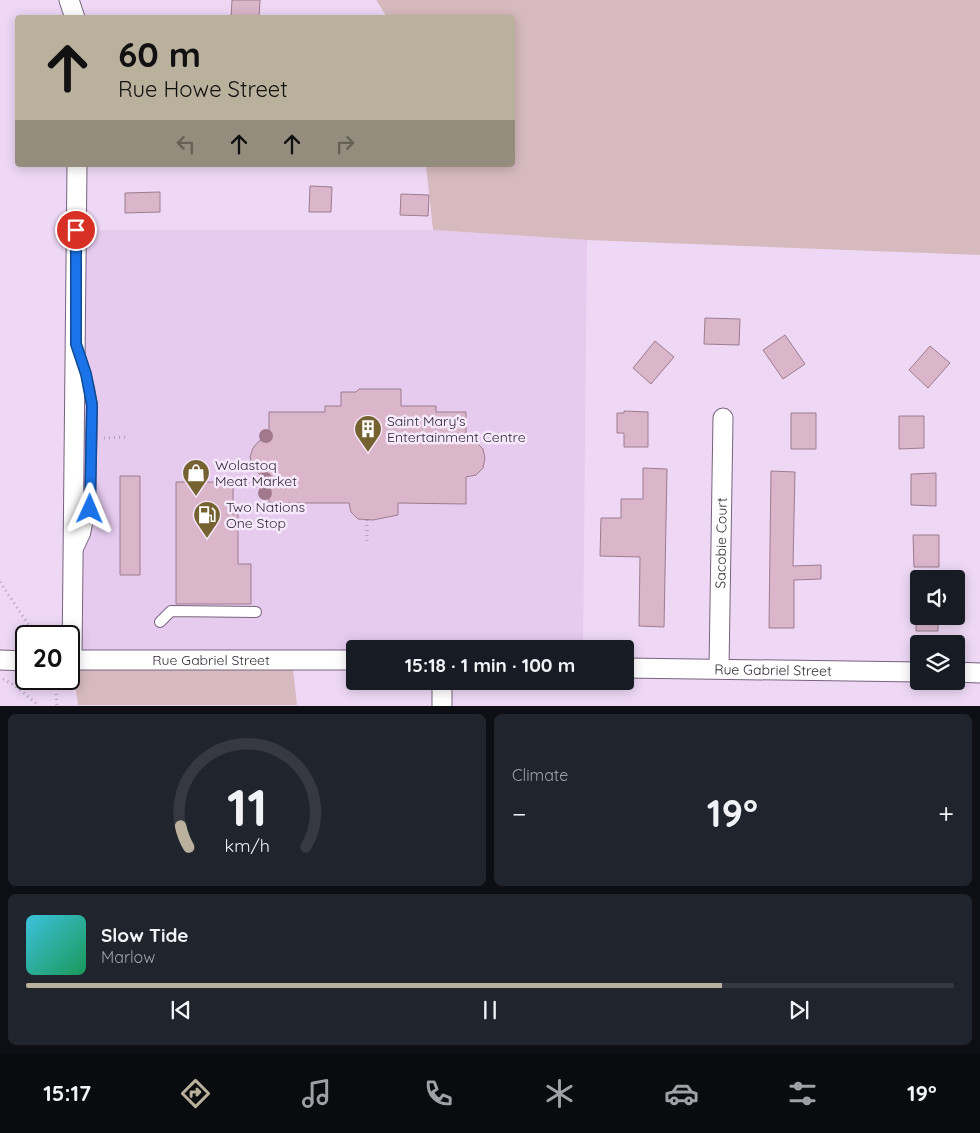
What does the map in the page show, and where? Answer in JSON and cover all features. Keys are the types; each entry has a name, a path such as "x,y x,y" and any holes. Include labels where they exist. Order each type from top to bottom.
{"street":[{"path":"69,0 76,15"},
{"path":"77,15 78,0"},
{"path":"71,625 77,167"},
{"name":"Sacobie Court","path":"719,668 723,418"},
{"path":"0,660 15,660"},
{"name":"Rue Gabriel Street","path":"80,660 346,660"},
{"name":"Rue Gabriel Street","path":"634,668 910,672"},
{"path":"965,672 980,672"},
{"path":"442,690 442,706"}],"lane":[{"path":"160,622 171,610 256,612"}],"path":[{"path":"106,438 128,437"},
{"path":"366,520 367,546"},
{"path":"0,582 29,625"},
{"path":"0,678 14,685 39,706"},
{"path":"56,690 57,706"}],"shaded area":[{"path":"376,0 980,0 980,255 587,240 433,230 426,167 515,167 515,15 386,15"},
{"path":"76,230 433,230 587,240 583,640 346,640 346,660 80,660 80,625 72,625"},
{"path":"80,660 292,660 297,705 78,705 76,690 80,690"}],"building":[{"path":"232,0 260,0 259,15 231,15"},
{"path":"310,186 332,187 331,212 309,212"},
{"path":"160,192 160,212 125,213 125,193"},
{"path":"401,194 429,195 428,216 400,215"},
{"path":"705,318 740,319 739,345 704,344"},
{"path":"785,335 805,364 783,379 763,350"},
{"path":"655,341 674,357 651,384 633,368"},
{"path":"930,346 950,363 928,388 909,370"},
{"name":"Saint Mary's Entertainment Centre","path":"359,389 401,389 401,406 436,406 436,412 466,412 466,440 476,442 483,449 485,458 483,468 476,475 466,477 466,504 398,503 398,515 373,520 358,519 351,512 349,503 269,503 269,476 259,474 252,466 250,457 253,448 259,441 269,439 269,412 325,412 325,406 341,406 341,392 356,392"},
{"path":"624,411 648,412 648,447 624,447 624,433 617,433 617,413 624,413"},
{"path":"791,413 816,413 816,449 791,449"},
{"path":"899,416 924,416 924,448 899,449"},
{"path":"643,468 667,469 664,627 639,626 640,557 600,556 601,518 621,518 621,499 643,499"},
{"path":"771,471 795,472 793,566 821,565 821,579 794,580 794,628 769,628"},
{"path":"936,473 936,506 911,505 911,474"},
{"path":"120,476 140,476 140,575 120,575"},
{"name":"Two Nations One Stop","path":"176,482 233,482 233,514 238,514 238,564 251,564 251,604 176,604"},
{"path":"913,535 939,535 939,567 914,567"},
{"path":"916,625 938,625 938,631 916,631"}],"place":[{"name":"Saint Mary's Entertainment Centre","path":"368,453"},
{"name":"Wolastoq Meat Market","path":"196,497"},
{"name":"Two Nations One Stop","path":"207,539"}],"route":[{"path":"76,230 76,344 86,374 92,405 90,509"}]}
